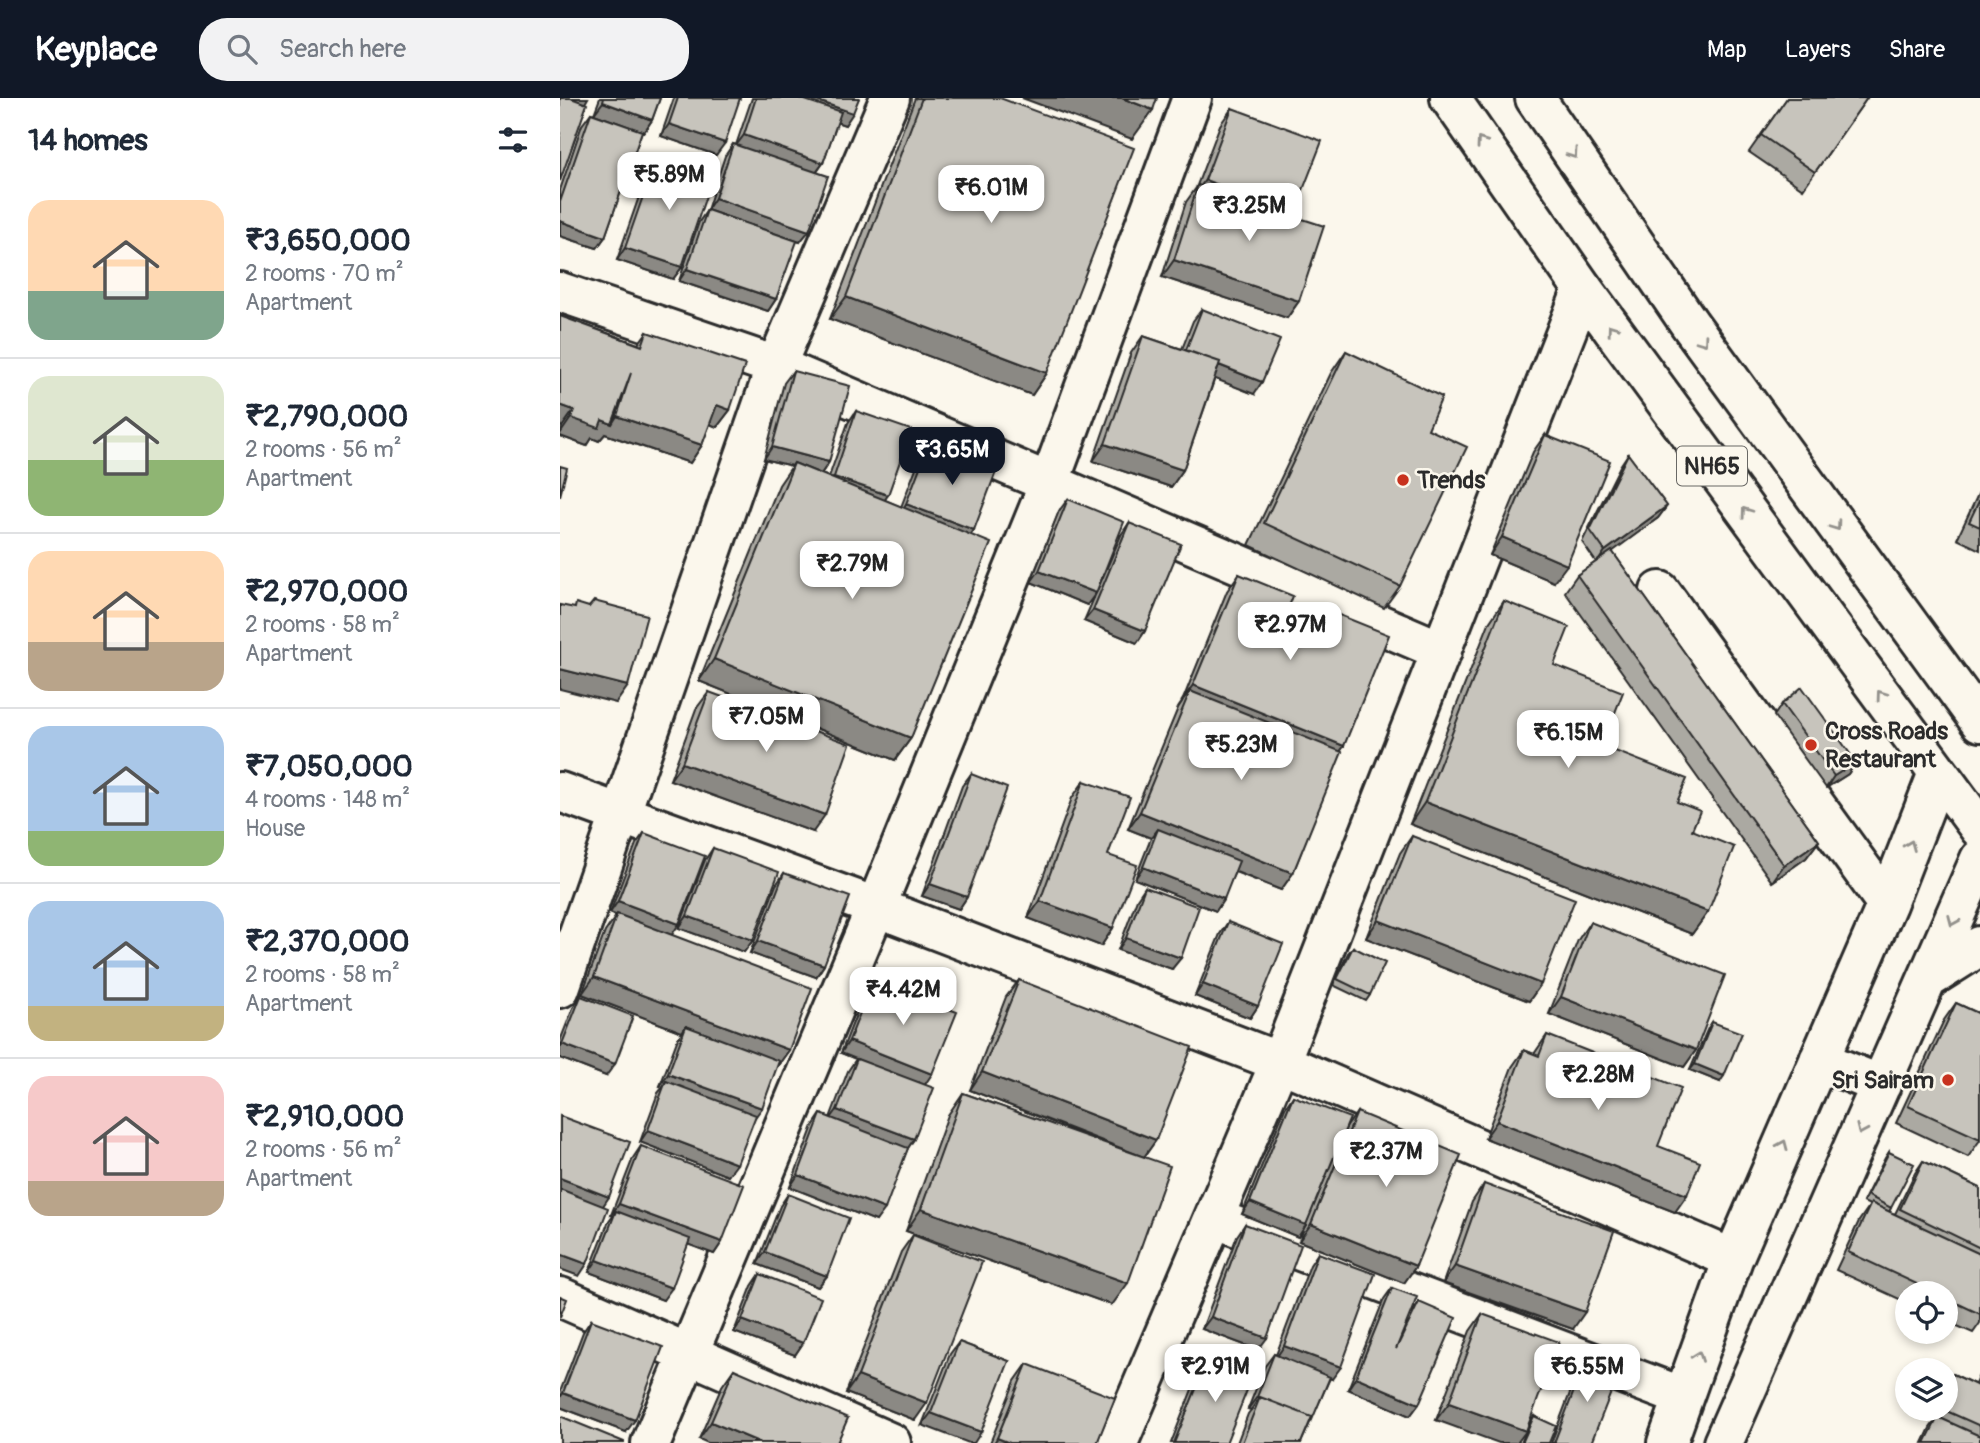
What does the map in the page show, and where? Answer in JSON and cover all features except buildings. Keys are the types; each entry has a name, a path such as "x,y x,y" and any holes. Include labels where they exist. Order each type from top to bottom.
{"main road":[{"path":"560,988 776,366 890,98"},
{"path":"651,1443 1050,481 1192,98"},
{"name":"NH65","path":"1450,98 1583,289 1938,773 1975,808"},
{"name":"NH65","path":"1535,98 1689,323 1980,722"},
{"path":"1118,1443 1280,1062 1583,289"},
{"path":"560,292 776,366 1050,481 1441,651"},
{"path":"1660,591 1887,904"},
{"path":"1667,1443 1733,1259 1887,904 1938,773"},
{"path":"560,792 876,906 1280,1062 1733,1259"},
{"path":"1723,1443 1980,859"},
{"path":"1928,979 1980,946"},
{"path":"1819,1060 1881,1085"},
{"path":"1214,1218 1683,1397"},
{"path":"560,1297 891,1443"}],"place":[{"name":"Trends","path":"1403,480"},
{"name":"Cross Roads Restaurant","path":"1811,745"},
{"name":"Sri Sairam","path":"1948,1080"}]}
